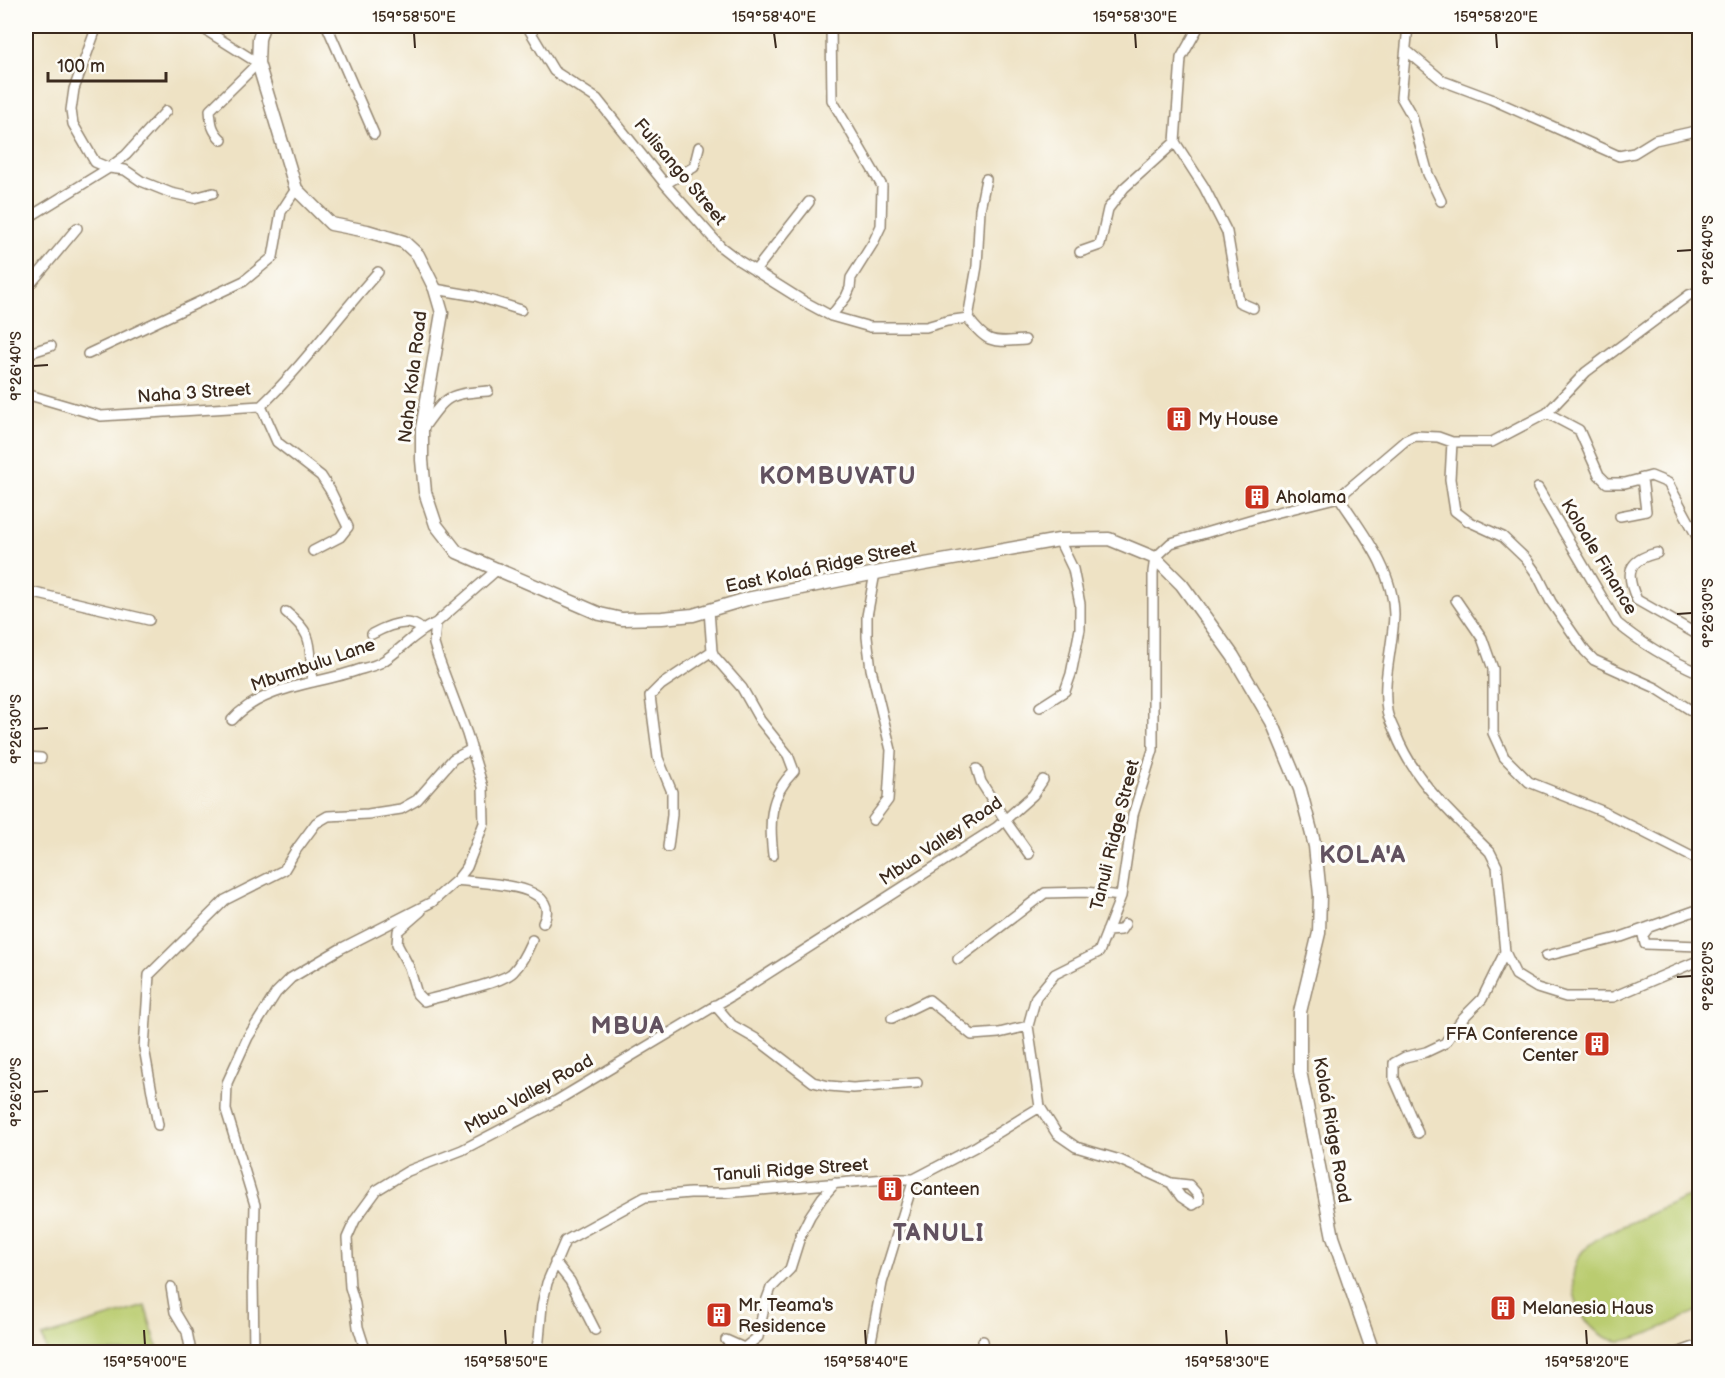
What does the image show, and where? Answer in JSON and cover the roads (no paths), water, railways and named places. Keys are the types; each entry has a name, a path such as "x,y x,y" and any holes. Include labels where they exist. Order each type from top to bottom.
{"street":[{"path":"97,26 74,89 71,110 73,124 94,162 125,171 141,181 171,193 194,198 213,193"},
{"path":"199,26 258,63 210,110 210,124 222,140"},
{"name":"Naha Kola Road","path":"263,26 259,39 258,63 296,189 331,224 367,231 404,242 418,255 435,289 442,313 422,429 425,492 436,525 458,552 499,568"},
{"path":"327,26 374,134"},
{"name":"Fulisango Street","path":"527,26 554,71 597,99 665,184 721,247 755,271 831,316 870,327 926,327 968,318"},
{"path":"831,26 832,100 882,186 881,226 851,278 846,297 831,316"},
{"path":"1199,26 1181,58 1175,142 1204,187 1227,232 1239,302 1253,308"},
{"path":"1408,26 1401,97 1412,116 1428,174 1441,201"},
{"path":"1406,50 1443,81 1491,99 1619,156 1634,153 1655,140 1700,130"},
{"path":"26,228 31,216 126,155 166,111"},
{"path":"1080,252 1100,245 1107,209 1124,188 1175,142"},
{"path":"665,184 694,167 699,147"},
{"path":"986,179 980,209 977,266 968,318 978,333 987,340 999,342 1025,340"},
{"path":"88,354 244,281 273,257 281,212 296,189"},
{"path":"755,271 809,202"},
{"path":"26,280 32,282 77,228"},
{"name":"Naha 3 Street","path":"26,394 101,416 261,406 303,362 349,303 378,272"},
{"path":"435,289 476,296 521,310"},
{"path":"1155,558 1171,543 1191,536 1339,497 1406,440 1415,436 1438,437 1452,442 1492,441 1547,413 1586,372 1689,295 1700,291"},
{"path":"26,354 51,346"},
{"path":"422,429 441,404 457,393 488,391"},
{"path":"261,406 277,442 321,476 348,527 340,537 313,551"},
{"path":"1547,413 1579,430 1599,476 1607,483 1625,483 1651,476 1668,483 1700,542"},
{"path":"1452,442 1450,479 1455,511 1468,521 1503,537 1526,559 1538,576 1551,602 1585,651 1594,660 1656,688 1700,716"},
{"path":"1620,516 1646,511 1642,478"},
{"name":"Koloale Finance","path":"1538,488 1617,623 1634,638 1700,673"},
{"path":"1339,497 1381,563 1389,585 1394,614 1386,684 1387,712 1402,751 1422,783 1490,852 1494,859 1501,894 1505,952 1516,975 1537,988 1566,997 1613,997 1700,960"},
{"name":"East Kolaá Ridge Street","path":"499,568 600,614 622,619 693,615 747,599 1059,540 1109,539 1155,558"},
{"path":"1040,706 1065,691 1071,674 1080,629 1080,604 1073,569 1059,540"},
{"path":"1657,553 1642,557 1631,567 1631,584 1637,600 1700,636"},
{"name":"Tanuli Ridge Street","path":"535,1353 539,1340 546,1283 565,1241 645,1197 914,1179 975,1147 1040,1107 1028,1026 1036,997 1055,974 1099,952 1121,896 1133,815 1153,750 1153,572 1155,558"},
{"name":"Kolaá Ridge Road","path":"1155,558 1182,585 1233,656 1272,722 1303,800 1315,846 1320,895 1319,933 1300,1012 1300,1071 1333,1237 1372,1353"},
{"name":"Mbumbulu Lane","path":"232,720 239,712 272,693 380,663 421,629 436,623 499,568"},
{"path":"873,820 888,800 891,750 871,669 867,637 867,615 875,573"},
{"path":"26,591 149,620"},
{"path":"1456,600 1482,638 1493,669 1493,732 1504,757 1529,782 1602,812 1700,861"},
{"path":"709,610 714,656 742,688 760,720 788,755 794,771 783,782 775,802 770,840 773,855"},
{"path":"286,612 299,622 308,635 313,682"},
{"path":"372,634 387,626 401,623 418,626 421,629"},
{"path":"436,623 434,644 472,749 483,787 484,823 467,867 457,880 398,931 397,944 409,967 417,994 424,1001 455,994 512,975 532,940"},
{"path":"668,847 672,792 658,758 650,696 661,685 712,651"},
{"path":"158,1125 144,1048 149,975 225,900 284,870 316,823 328,816 368,814 401,809 417,800 453,759 472,749"},
{"path":"26,757 41,758"},
{"path":"977,769 981,782 1029,854"},
{"name":"Mbua Valley Road","path":"366,1353 350,1287 346,1238 355,1220 377,1190 408,1171 462,1150 556,1101 648,1047 997,827 1033,795 1043,780"},
{"path":"457,880 522,888 546,903 548,914 543,923"},
{"path":"958,959 1045,893 1085,892 1121,896"},
{"path":"254,1353 252,1279 255,1205 226,1110 227,1083 254,1029 276,993 291,978 340,949 432,902"},
{"path":"1546,956 1621,937 1700,909"},
{"path":"1107,931 1121,930 1125,924"},
{"path":"1649,927 1643,935 1645,944 1700,946"},
{"path":"1418,1133 1394,1078 1394,1063 1445,1043 1463,1018 1482,999 1505,952"},
{"path":"892,1018 929,1000 972,1035 999,1034 1028,1026"},
{"path":"715,1005 732,1025 758,1040 813,1082 852,1088 917,1083"},
{"path":"1040,1107 1057,1134 1076,1147 1120,1160 1171,1183"},
{"path":"869,1353 882,1283 914,1179"},
{"path":"726,1340 744,1348 758,1337 764,1307 771,1288 790,1269 806,1225 822,1198 835,1183"},
{"path":"555,1262 570,1281 595,1330"},
{"path":"171,1287 175,1312 187,1332 190,1353"},
{"path":"983,1341 985,1353"},
{"path":"1680,1353 1700,1345"}],"place":[{"name":"My House","path":"1179,419"},
{"name":"Aholama","path":"1257,497"},
{"name":"FFA Conference Center","path":"1597,1044"},
{"name":"Canteen","path":"890,1189"},
{"name":"Melanesia Haus","path":"1503,1308"},
{"name":"Mr. Teama's Residence","path":"719,1315"}],"district":[{"name":"KOMBUVATU","path":"838,476"},
{"name":"KOLA'A","path":"1363,855"},
{"name":"MBUA","path":"628,1026"},
{"name":"TANULI","path":"939,1233"}]}
